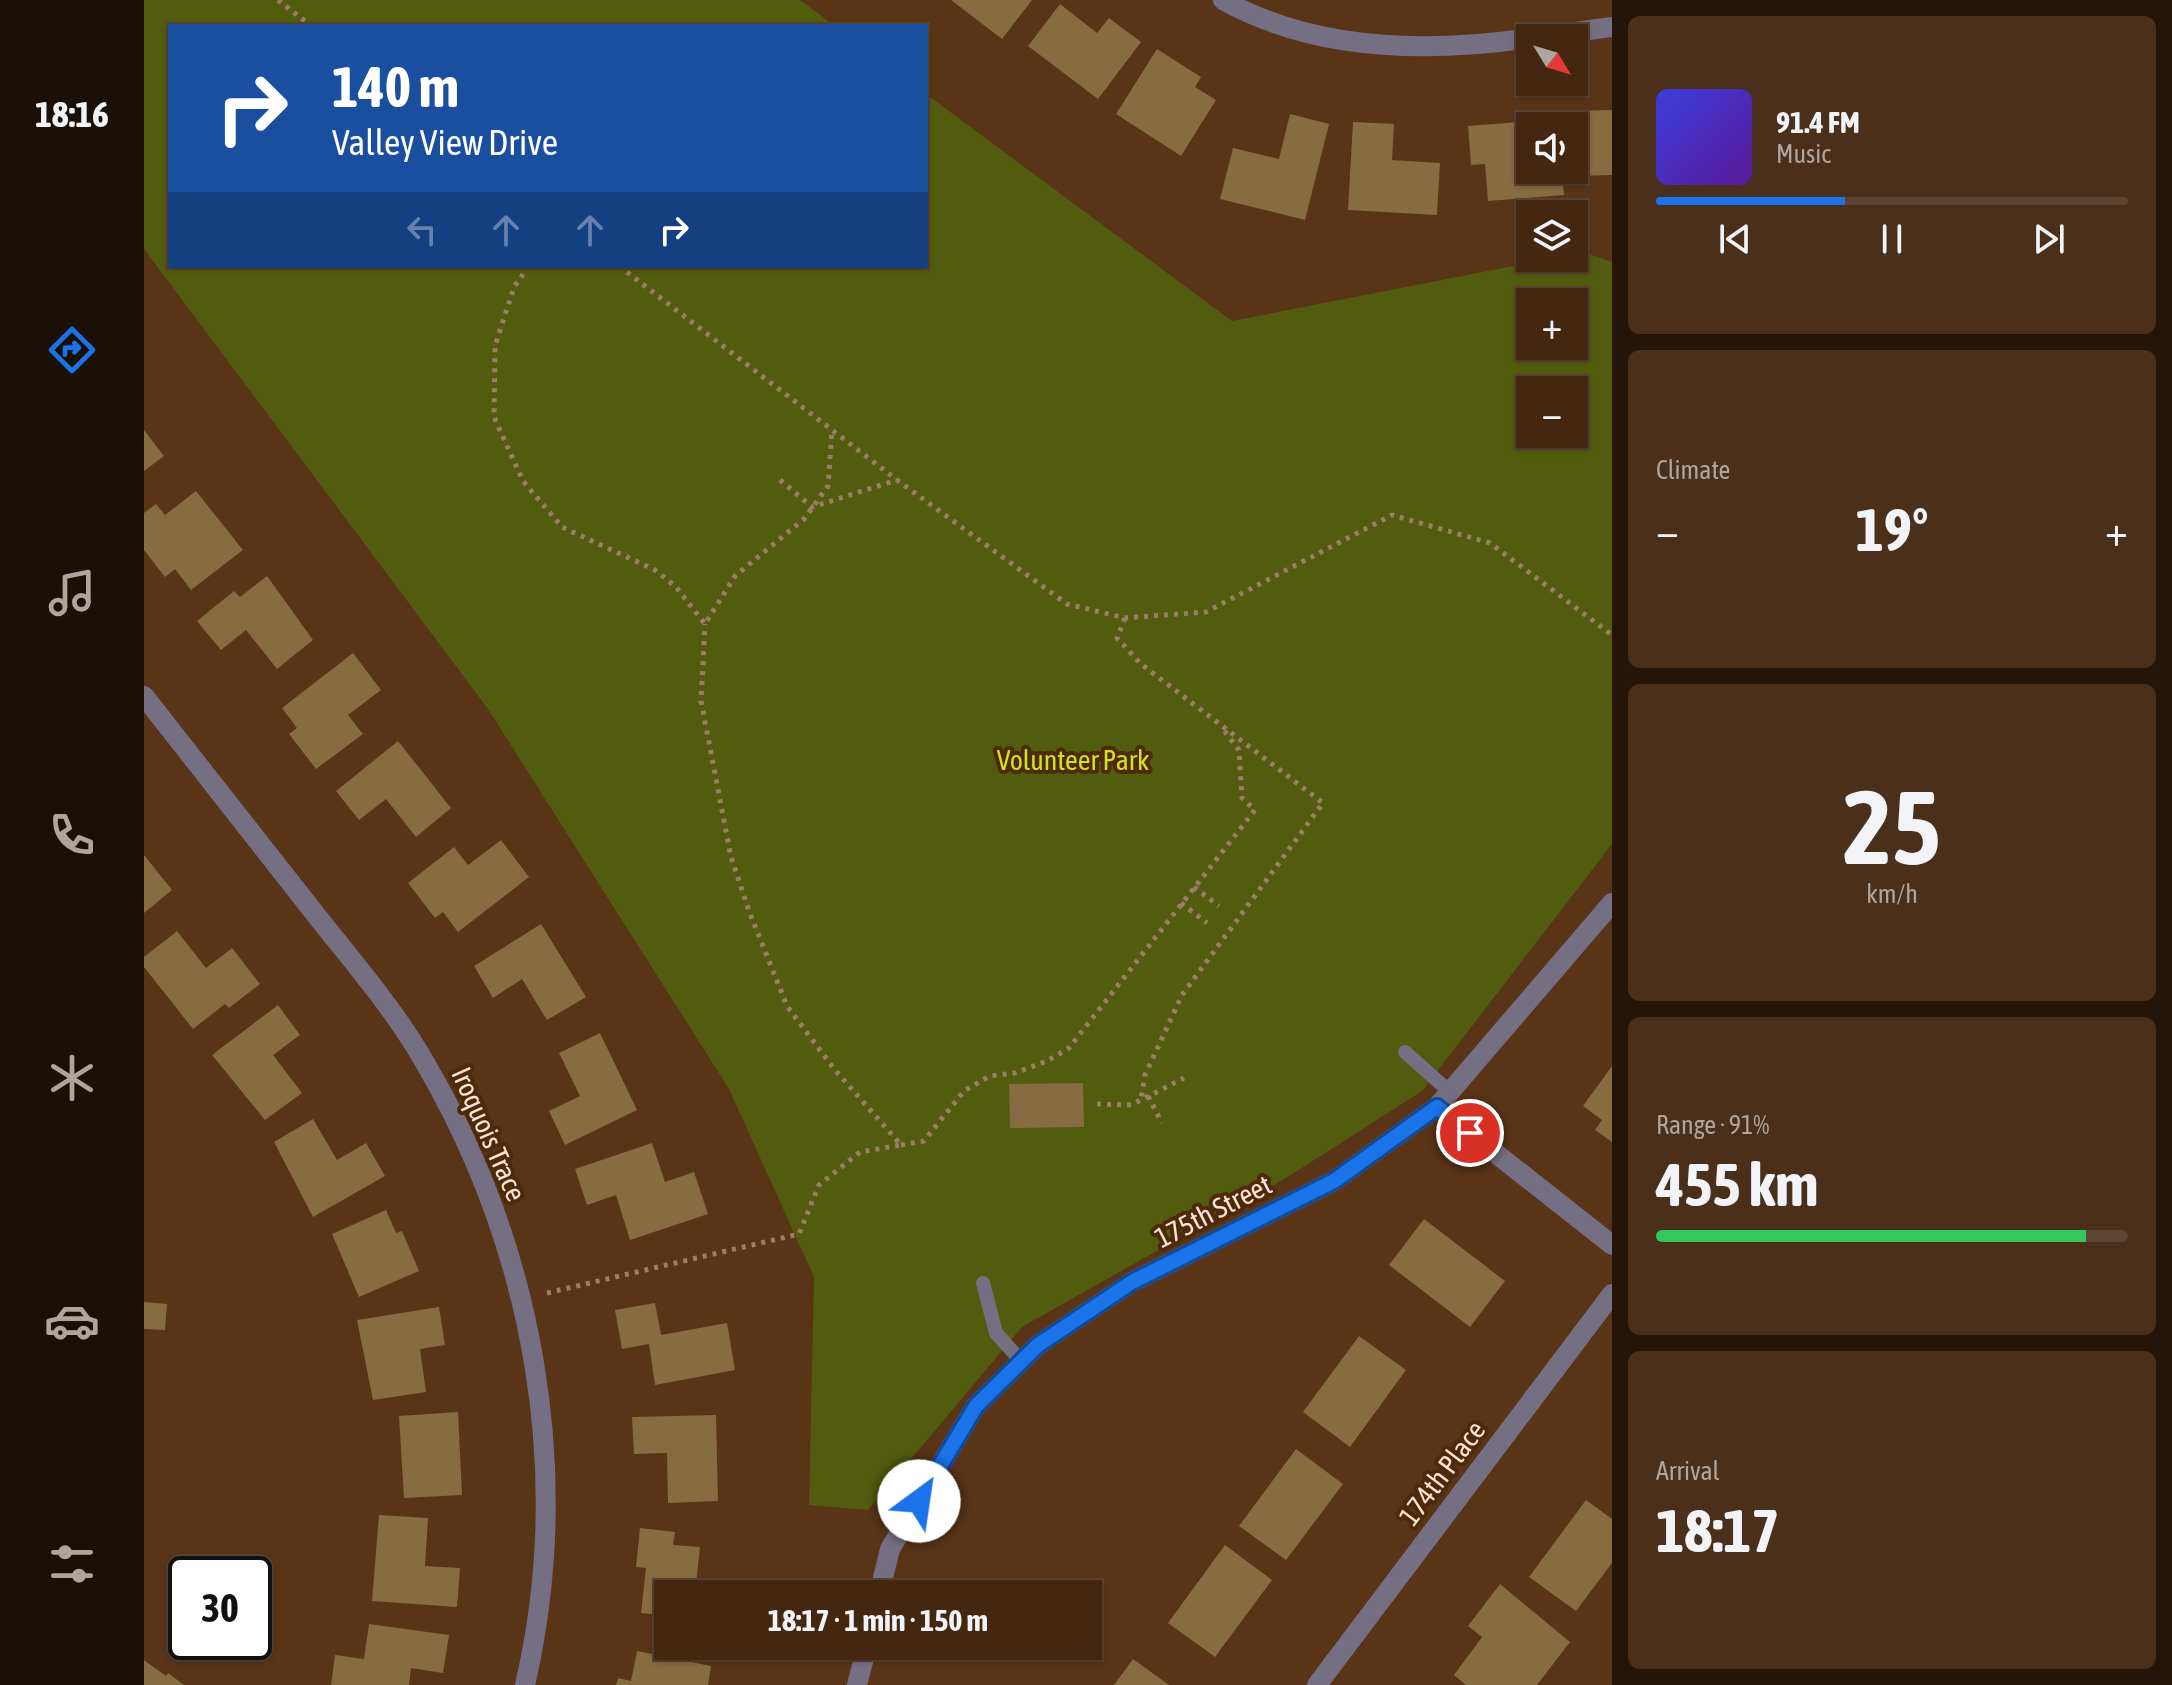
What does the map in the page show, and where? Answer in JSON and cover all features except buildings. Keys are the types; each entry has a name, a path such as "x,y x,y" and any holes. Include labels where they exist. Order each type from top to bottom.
{"street":[{"path":"1223,0 1294,28 1339,40 1424,47 1516,39"},
{"path":"1588,30 1612,27"},
{"name":"Iroquois Trace","path":"144,696 394,1014 456,1118 486,1187 514,1267 535,1360 545,1435 545,1540 538,1624 525,1685"},
{"name":"175th Street","path":"882,1580 890,1549 976,1406 1038,1345 1132,1282 1334,1181 1444,1100 1612,903"},
{"path":"1444,1100 1612,1245"},
{"name":"174th Place","path":"1317,1685 1612,1294"},
{"path":"857,1685 863,1660"}],"lane":[{"path":"1405,1052 1444,1100"},
{"path":"983,1283 996,1333 1022,1362"}],"path":[{"path":"278,0 308,24"},
{"path":"528,268 514,287 495,346 494,417 523,481 562,527 655,570 676,587 705,624"},
{"path":"622,268 897,480 1067,604 1125,618 1206,612 1392,515 1490,543 1612,635"},
{"path":"832,430 828,486 804,519 735,576 705,624 701,701 731,857 787,1006 835,1070 901,1145"},
{"path":"780,480 812,507"},
{"path":"812,507 897,480"},
{"path":"1125,618 1117,638 1141,664 1323,803 1182,995 1145,1075 1141,1100"},
{"path":"547,1293 799,1234 819,1185 860,1152 924,1141 964,1091 990,1076 1015,1073 1047,1061 1069,1048 1255,810 1242,798 1239,750 1218,722"},
{"path":"1194,887 1219,906"},
{"path":"1181,903 1207,923"},
{"path":"1097,1104 1131,1105 1184,1078"},
{"path":"1148,1096 1162,1123"}],"green space":[{"name":"Volunteer Park","path":"144,0 800,0 832,24 168,24 168,268 928,268 928,95 1232,321 1516,265 1516,272 1588,272 1588,254 1612,262 1612,844 1422,1091 1286,1178 1022,1327 868,1510 809,1505 814,1277 729,1089 488,709 144,249"}],"route":[{"path":"919,1501 976,1406 1038,1345 1132,1282 1334,1181 1437,1107 1470,1133"}]}
